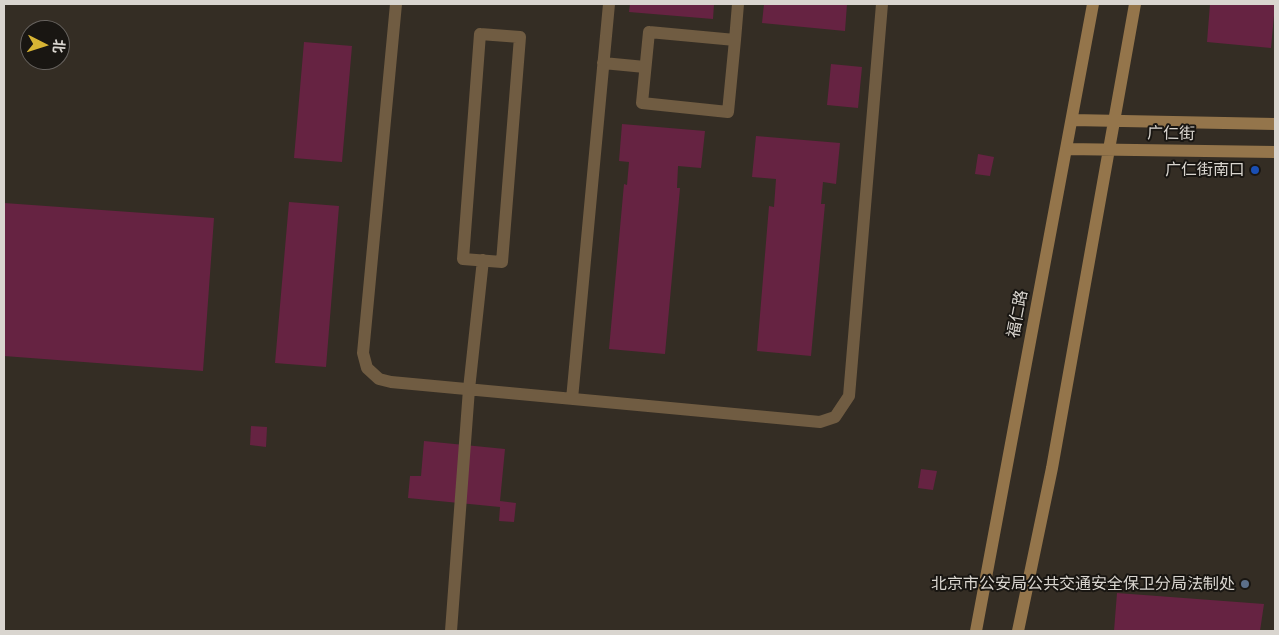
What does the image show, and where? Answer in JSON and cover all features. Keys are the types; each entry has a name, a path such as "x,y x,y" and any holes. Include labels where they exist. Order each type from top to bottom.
{"main road":[{"name":"福仁路","path":"976,631 1094,4"},
{"path":"1018,631 1052,468 1135,4"},
{"name":"广仁街","path":"1072,120 1275,124"},
{"name":"广仁街","path":"1066,149 1275,152"}],"street":[{"path":"396,4 363,353 367,368 379,379 391,382 820,422 835,417 844,407 850,396 882,4"},
{"path":"572,399 609,4"},
{"path":"735,40 648,32 642,103 728,112 735,40 738,4"},
{"path":"480,34 520,37 502,262 483,260 463,259 480,34"},
{"path":"604,62 645,67"},
{"path":"452,631 469,389 483,260"}],"building":[{"path":"630,4 714,4 713,19 629,12"},
{"path":"764,4 847,4 845,31 762,23"},
{"path":"1210,4 1275,4 1271,48 1207,42"},
{"path":"304,42 352,46 342,162 294,158"},
{"path":"831,64 862,67 858,108 827,105"},
{"path":"622,124 705,131 701,168 678,166 677,188 680,188 665,354 609,349 624,184 627,185 629,162 619,161"},
{"path":"756,136 840,143 836,184 823,182 821,204 825,204 811,356 757,351 769,206 774,207 776,179 752,177"},
{"path":"978,154 994,157 990,176 975,174"},
{"path":"289,202 339,206 326,367 275,363"},
{"path":"4,203 214,218 203,371 4,356"},
{"path":"251,426 267,427 266,447 250,445"},
{"path":"424,441 505,449 500,501 516,503 514,522 499,521 500,507 408,498 410,476 421,476"},
{"path":"921,469 937,471 933,490 918,488"},
{"path":"1117,593 1264,604 1260,631 1114,631"}],"place":[{"name":"广仁街南口","path":"1255,170"},
{"name":"北京市公安局公共交通安全保卫分局法制处","path":"1245,584"}]}
